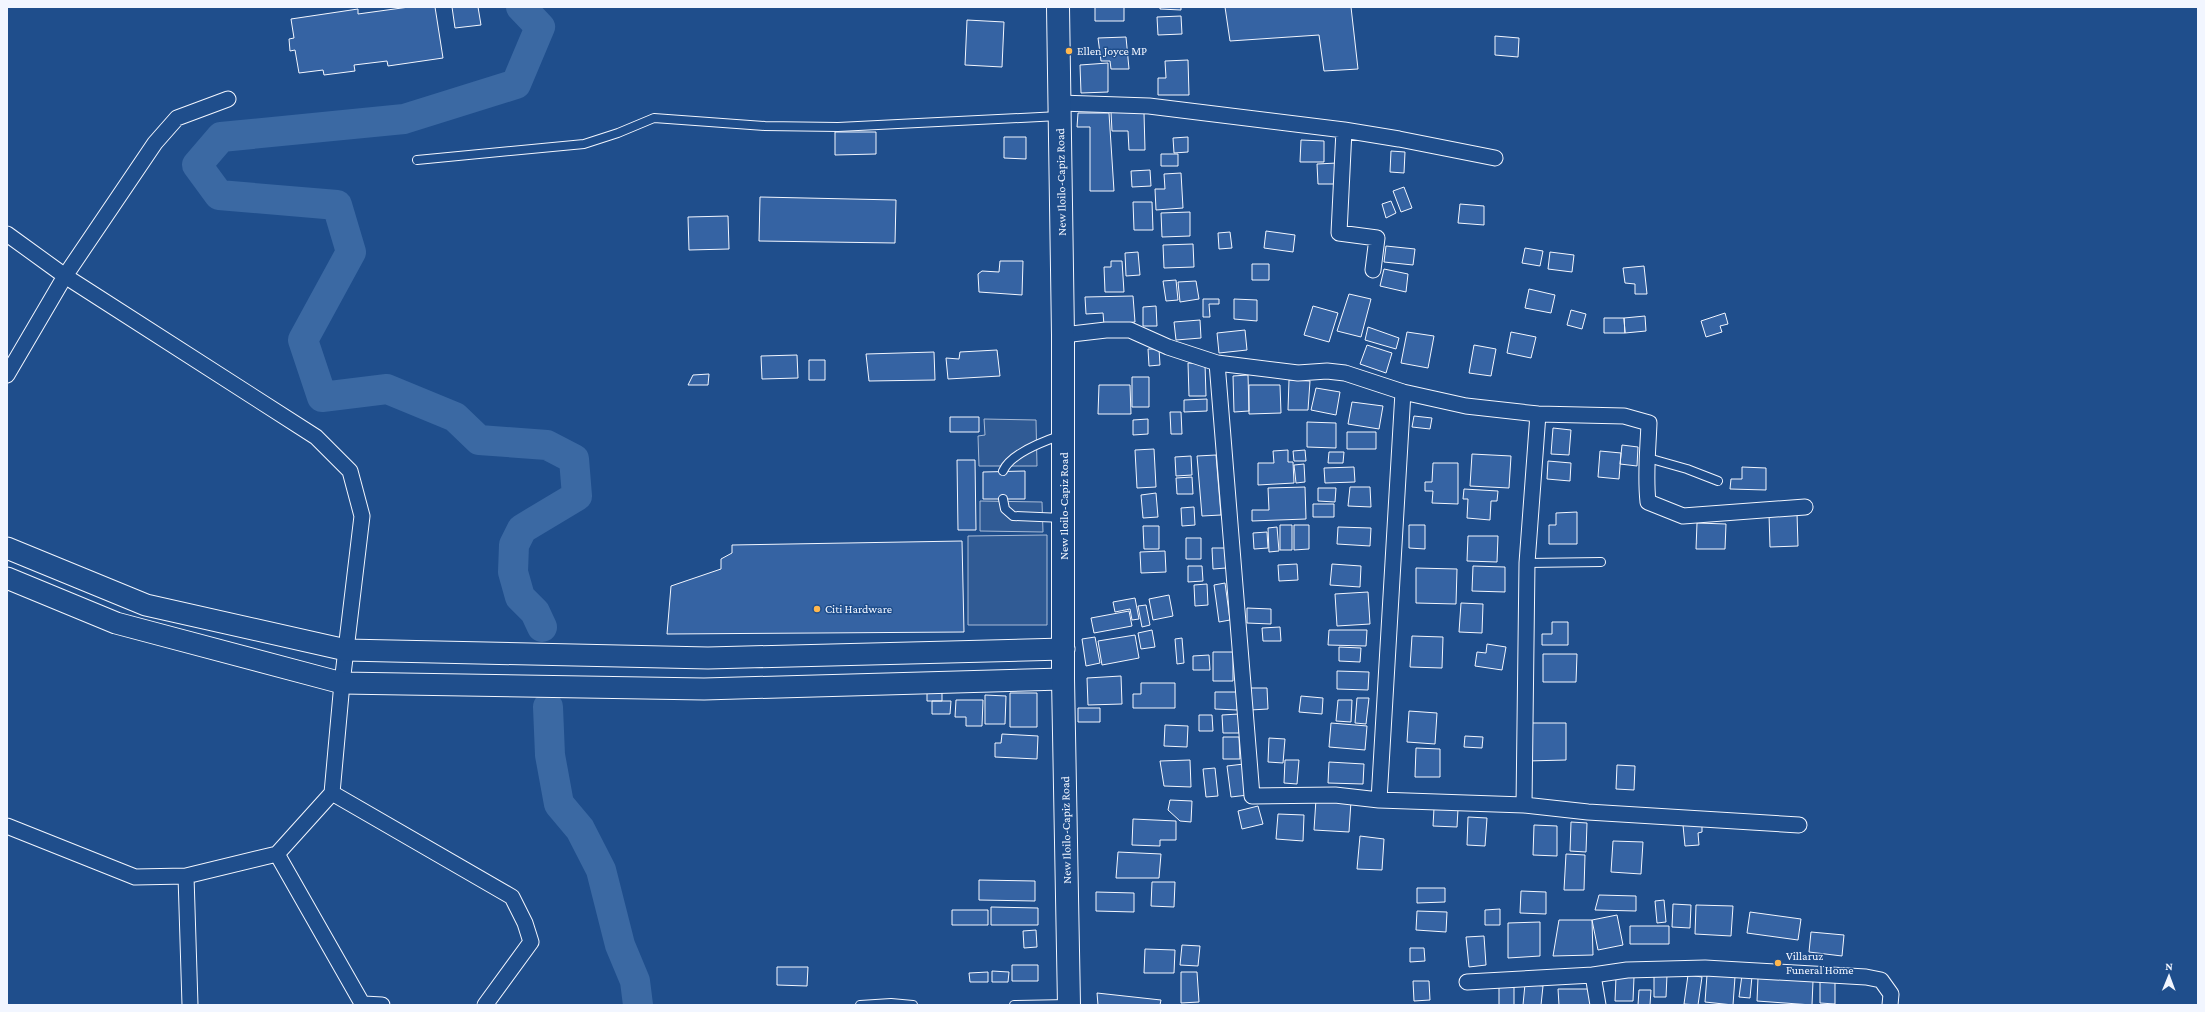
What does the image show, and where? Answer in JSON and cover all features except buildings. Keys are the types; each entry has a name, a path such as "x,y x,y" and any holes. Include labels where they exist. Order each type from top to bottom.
{"highway":[{"name":"New Iloilo-Capiz Road","path":"1058,7 1064,434 1063,679 1068,1005"}],"street":[{"path":"7,375 65,276 155,143 177,118 228,99"},
{"path":"1060,109 1149,106 1344,130 1495,158"},
{"path":"1344,130 1340,233 1377,238 1373,270"},
{"path":"7,234 65,276 316,437 350,471 362,516 342,683 332,793 277,854 186,876 136,877 7,826"},
{"path":"1063,336 1106,330 1130,330 1168,347 1218,363 1298,373 1327,371 1345,373 1403,392 1466,406 1538,414 1624,416 1649,423 1648,458 1645,475 1648,502 1683,516 1806,507"},
{"path":"1218,363 1252,796 1335,795 1378,800 1524,805 1588,812 1799,825"},
{"path":"1378,800 1403,392"},
{"path":"1524,805 1527,563 1538,414"},
{"path":"7,548 146,605 346,650 708,658 1064,649"},
{"path":"7,578 116,622 342,683 704,689 1063,679"},
{"path":"332,793 512,897 525,923 531,942 485,1005"},
{"path":"277,854 364,1005 382,1005"},
{"path":"186,876 190,1005"},
{"path":"1467,982 1593,975 1627,970 1705,968 1866,977 1881,980 1891,994 1890,1005"},
{"path":"1593,975 1598,1005"}],"lane":[{"path":"417,160 584,144 618,133 654,118 765,126 838,127 1060,109"},
{"path":"1003,471 1012,460 1039,442 1064,434"},
{"path":"1648,458 1687,469 1718,481"},
{"path":"1003,499 1005,509 1013,516 1064,518"},
{"path":"1527,563 1601,562"},
{"path":"860,1005 891,1003 912,1005"},
{"path":"1014,1005 1068,1005"}],"shaded area":[{"path":"984,419 1036,420 1037,466 979,466 978,436 985,435"},
{"path":"980,501 1042,502 1043,532 980,531"},
{"path":"1047,535 1047,625 968,625 968,536"}],"waterway":[{"path":"521,7 540,27 516,84 404,119 221,137 197,165 219,195 337,205 351,252 303,340 322,397 387,389 455,417 479,440 547,445 574,459 577,496 522,529 514,545 513,572 520,597 535,612 542,627"},
{"path":"548,707 550,755 559,804 580,829 601,870 620,945 635,981 638,1005"}],"place":[{"name":"Ellen Joyce MP","path":"1069,51"},
{"name":"Citi Hardware","path":"817,609"},
{"name":"Villaruz Funeral Home","path":"1778,963"}]}
